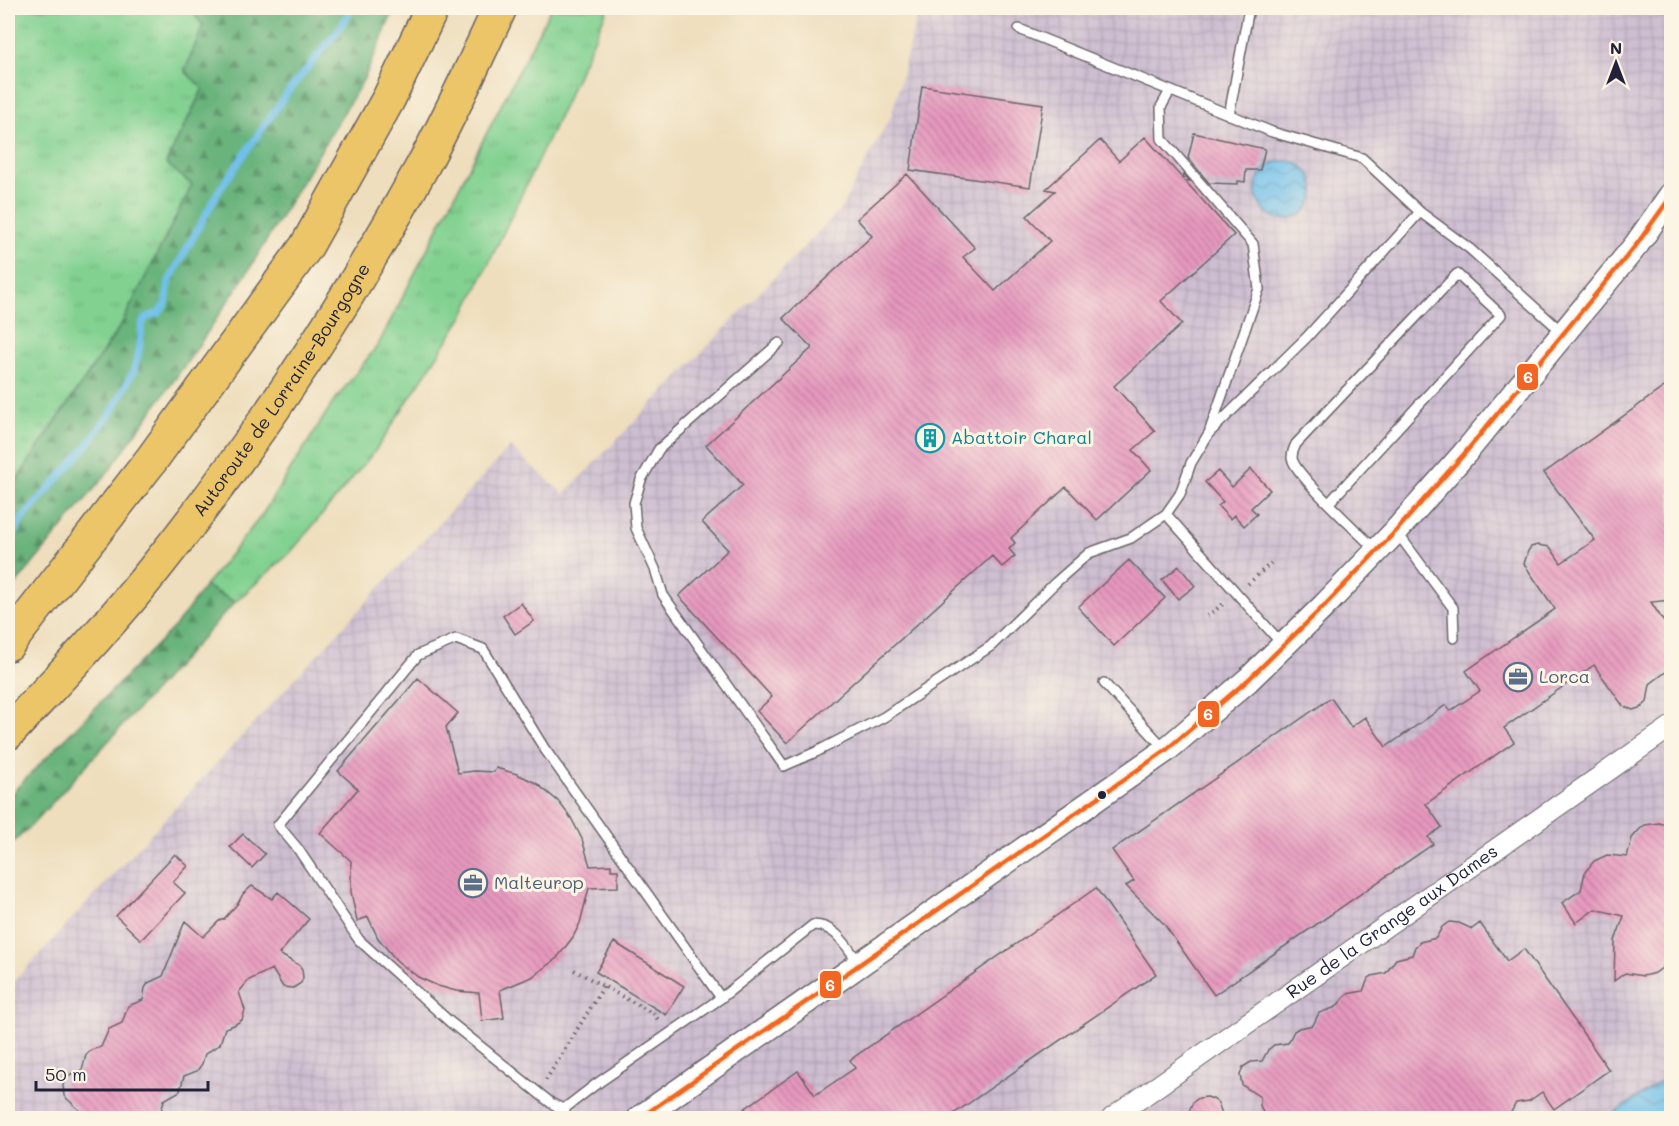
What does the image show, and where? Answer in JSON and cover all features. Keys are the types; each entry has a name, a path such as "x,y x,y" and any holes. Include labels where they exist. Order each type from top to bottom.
{"highway":[{"path":"8,644 152,459 306,247 389,98 432,8"},
{"name":"Autoroute de Lorraine-Bourgogne","path":"8,733 82,653 155,568 285,391 357,279 423,165 500,8"}],"street":[{"path":"640,1119 1166,750 1248,680 1377,551 1466,453 1636,244 1671,194"},
{"name":"Rue de la Grange aux Dames","path":"1112,1119 1671,726"}],"lane":[{"path":"1229,115 1249,8"},
{"path":"1019,29 1272,132 1362,158 1420,212 1470,249 1563,334"},
{"path":"779,343 659,449 641,480 634,503 636,528 656,570 663,596 784,766 884,717 991,646 1055,583 1089,554 1131,538 1166,514 1180,494 1191,463 1209,433 1259,289 1253,244 1162,139 1161,107 1170,91"},
{"path":"1209,433 1307,337 1420,212"},
{"path":"1329,503 1501,315 1457,274 1296,444 1292,458 1296,470 1329,503 1377,551"},
{"path":"1166,514 1284,645"},
{"path":"1396,531 1454,608 1454,638"},
{"path":"565,1110 551,1103 450,1022 359,940 298,849 278,825 418,655 456,639 483,649 544,748 721,999"},
{"path":"1104,683 1166,750"},
{"path":"552,1119 596,1085 721,999 813,925 822,925 837,933 860,964"}],"path":[{"path":"574,970 654,1014 669,1034"},
{"path":"538,1093 604,986"}],"shaded area":[{"path":"919,8 1671,8 1671,1118 8,1118 8,988 510,447 564,494 840,210 892,114"}],"green space":[{"path":"8,8 189,8 203,25 185,71 203,88 166,163 193,185 121,325 8,493"},
{"path":"189,8 395,8 365,77 248,271 195,351 108,472 8,594 8,493 121,325 192,185 166,163 203,89 185,71 203,25"},
{"path":"551,8 608,8 464,315 375,451 290,553 235,602 205,586 262,515 332,404 378,345"},
{"path":"205,586 235,602 31,826 8,847 8,797 177,624"}],"water":[{"path":"1285,161 1301,166 1309,174 1314,190 1309,206 1301,214 1285,219 1269,214 1261,206 1256,190 1261,174 1269,166"},
{"path":"1671,1074 1671,1118 1608,1118"}],"building":[{"path":"922,86 1043,104 1030,187 910,170"},
{"path":"1194,133 1265,149 1260,170 1246,170 1245,182 1238,181 1238,184 1209,183 1188,158"},
{"name":"Abattoir Charal","path":"1145,137 1183,179 1184,175 1190,181 1185,181 1234,235 1161,301 1182,324 1114,386 1155,431 1133,450 1151,470 1097,520 1066,487 1011,538 1015,543 1009,549 1015,556 1002,567 992,556 787,743 757,711 772,697 679,596 728,550 702,522 743,485 706,445 812,348 783,318 872,236 857,219 907,174 975,248 963,257 995,291 1050,241 1027,216 1055,191 1046,189 1100,140 1119,161"},
{"path":"1671,382 1671,600 1651,602 1671,633 1671,668 1650,684 1647,702 1642,707 1633,710 1623,706 1594,665 1504,728 1514,742 1426,804 1442,827 1428,837 1433,844 1214,995 1164,924 1126,886 1134,881 1112,850 1331,698 1351,727 1365,717 1386,747 1446,705 1450,711 1480,691 1466,671 1555,609 1524,564 1531,547 1538,545 1550,547 1561,563 1595,540 1544,473"},
{"path":"1251,469 1270,490 1251,508 1257,514 1244,526 1234,515 1230,519 1218,506 1223,502 1205,482 1218,471 1232,487"},
{"path":"1129,560 1165,598 1114,646 1078,607"},
{"path":"1179,566 1195,586 1178,599 1162,580"},
{"path":"521,603 534,621 515,634 503,616"},
{"path":"418,678 458,713 446,727 458,773 494,772 496,768 536,783 559,802 571,818 582,839 590,866 611,865 611,870 618,870 618,887 589,888 580,923 573,937 557,958 532,977 500,990 504,1018 482,1021 479,993 456,991 418,977 396,960 378,938 368,917 357,921 351,892 351,861 320,833 358,789 338,771"},
{"path":"1659,823 1671,826 1671,953 1662,968 1655,973 1643,976 1625,973 1614,981 1615,941 1624,916 1595,909 1576,923 1562,903 1581,890 1585,872 1594,861 1607,855 1627,857 1632,838 1639,830 1645,825"},
{"path":"243,834 265,854 252,868 230,847"},
{"path":"175,854 188,866 173,882 185,893 141,940 116,916"},
{"path":"252,886 272,899 278,892 309,919 279,954 299,965 303,978 301,983 293,988 283,987 272,969 249,980 239,992 245,1010 242,1020 225,1028 220,1044 205,1054 197,1071 184,1076 180,1091 164,1100 161,1112 156,1119 89,1119 64,1096 63,1085 66,1078 82,1070 86,1055 91,1050 101,1047 109,1029 122,1023 128,1006 143,1000 148,983 163,976 185,921 203,937 224,919"},
{"path":"1096,888 1156,974 946,1119 730,1119 798,1071 815,1095 855,1068 850,1060"},
{"path":"1449,922 1459,923 1472,929 1480,923 1507,961 1524,949 1609,1070 1554,1109 1542,1092 1529,1101 1516,1103 1505,1119 1269,1119 1263,1113 1260,1097 1242,1085 1240,1075 1243,1067 1251,1062 1262,1061 1274,1045 1288,1043 1294,1031 1313,1025 1319,1013 1336,1007 1347,994 1363,991 1368,979 1386,973 1396,959 1412,955 1420,942 1436,938 1442,927"},
{"path":"614,942 684,986 666,1015 596,972"},
{"path":"1207,1097 1218,1103 1224,1119 1186,1119 1193,1102"}],"waterway":[{"path":"8,543 23,518 86,447 113,410 134,370 142,324 147,317 159,313 166,303 169,281 218,192 287,93 336,33 353,8"}],"transit line":[{"name":"6","path":"640,1118 1166,750 1248,680 1396,531 1465,453 1637,244 1672,195"}],"place":[{"name":"Abattoir Charal","path":"930,438"},
{"name":"Lorca","path":"1518,677"},
{"name":"Malteurop","path":"473,883"}]}
